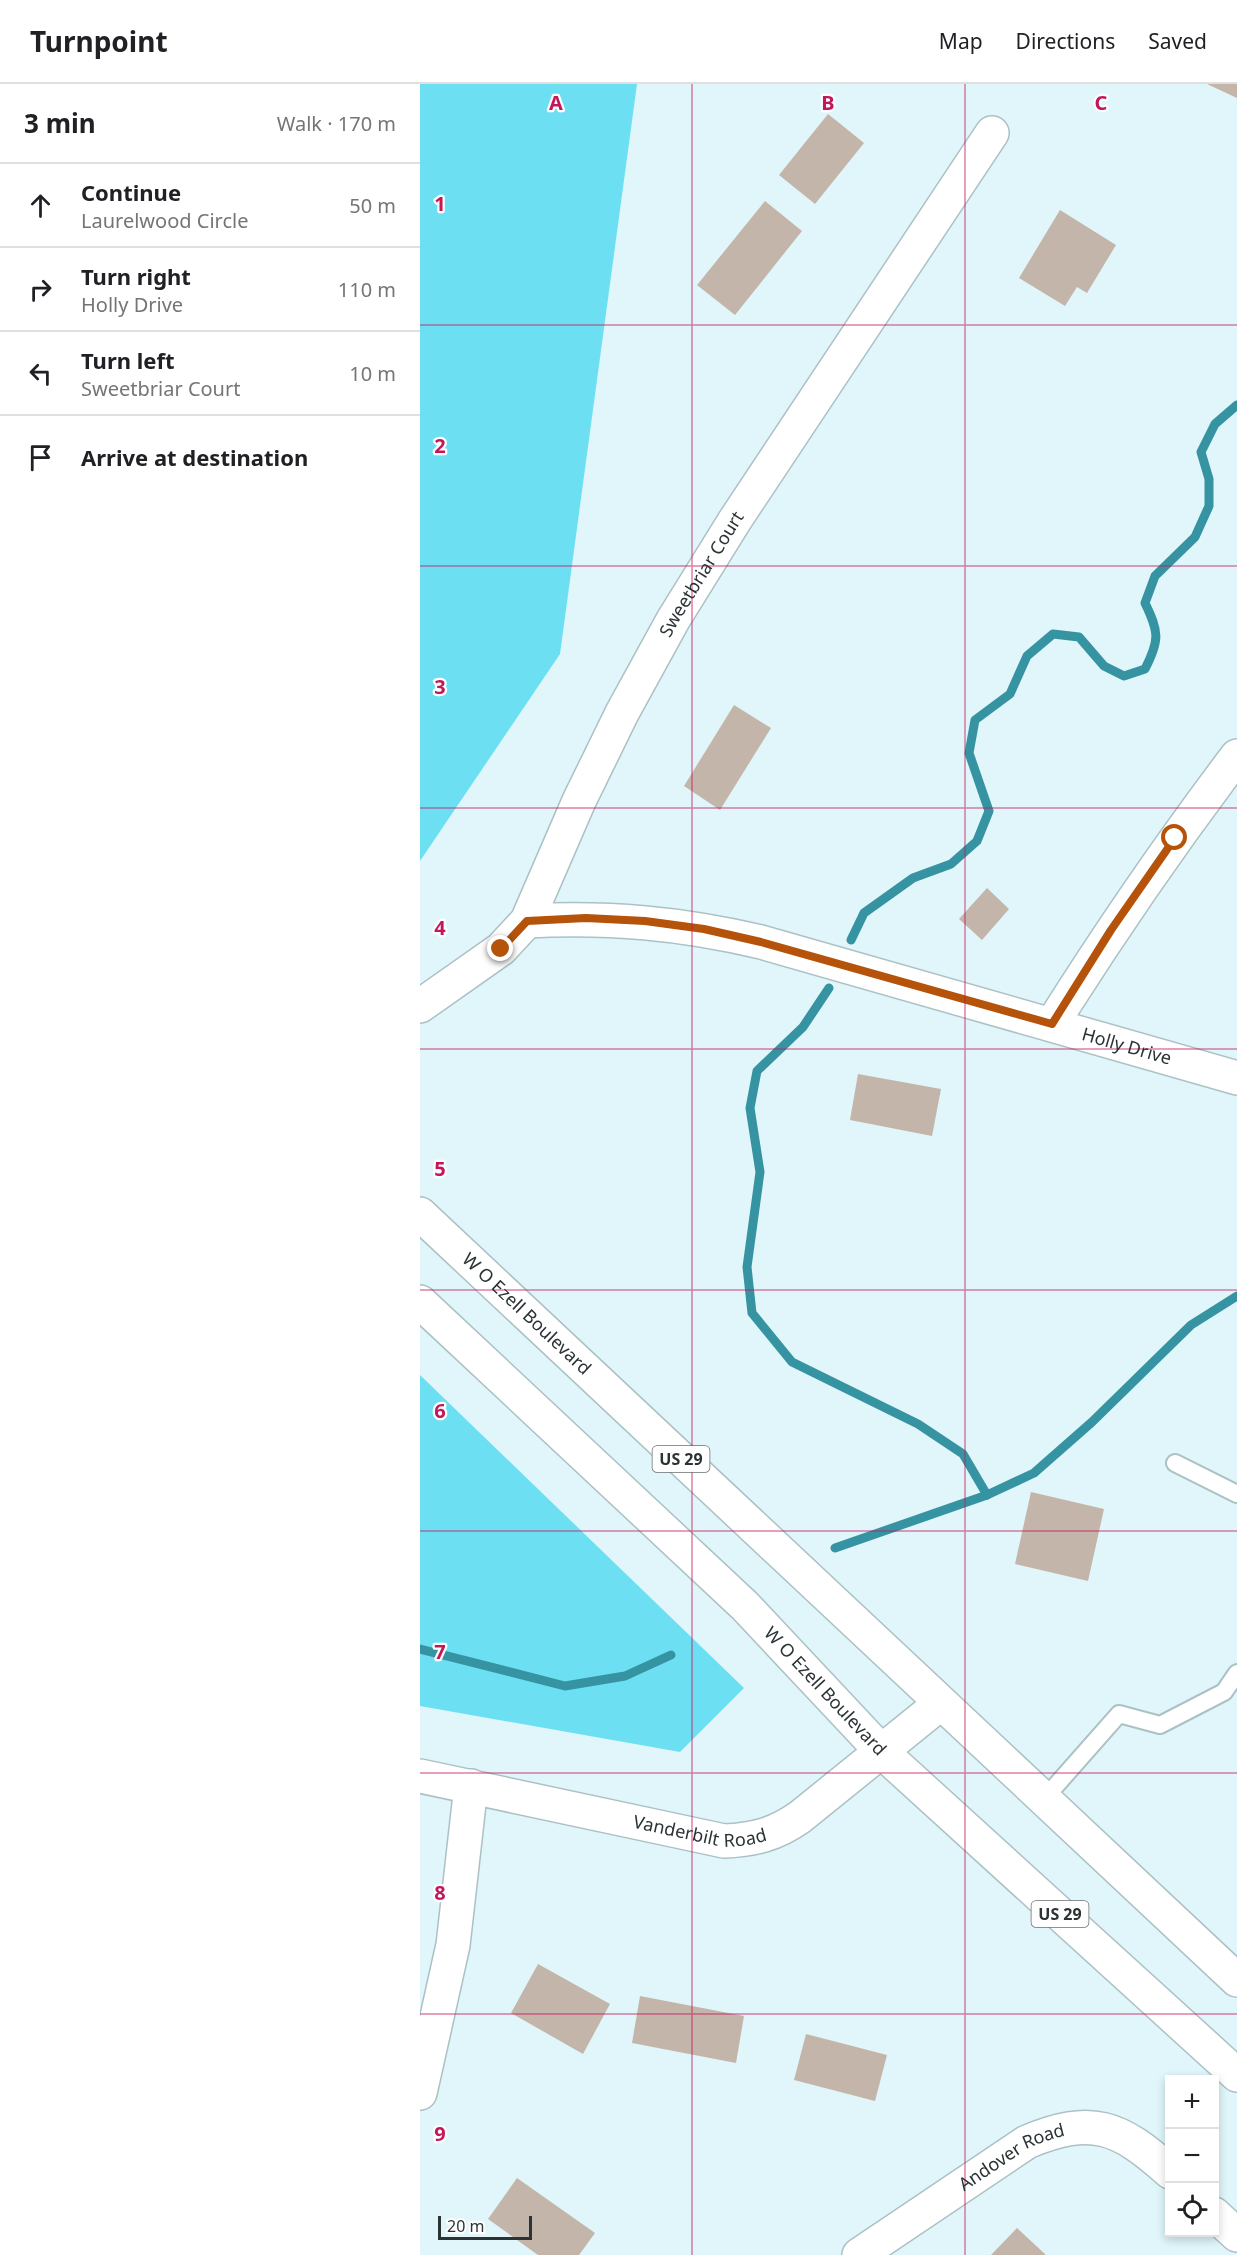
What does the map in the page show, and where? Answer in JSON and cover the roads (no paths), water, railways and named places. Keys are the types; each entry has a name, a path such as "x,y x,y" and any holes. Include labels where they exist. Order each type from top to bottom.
{"street":[{"name":"Sweetbriar Court","path":"420,1006 501,949 527,921 588,781 621,713 673,620 735,520 992,133"},
{"path":"1052,1024 1111,930 1175,838 1237,756"},
{"name":"Holly Drive","path":"527,921 586,918 645,921 704,929 761,942 1237,1078"},
{"name":"W O Ezell Boulevard","path":"420,1214 1237,1980"},
{"name":"W O Ezell Boulevard","path":"420,1302 745,1606 883,1753 1237,2075"},
{"name":"Vanderbilt Road","path":"420,1776 724,1841 745,1840 784,1828 883,1753 941,1703"},
{"path":"420,2093 453,1945 471,1786"},
{"name":"Andover Road","path":"859,2255 1027,2142 1058,2129 1090,2127 1122,2135 1165,2168"},
{"path":"1219,2218 1237,2235"}],"lane":[{"path":"1175,1463 1237,1494"},
{"path":"1044,1799 1119,1714 1160,1725 1224,1692 1237,1673"}],"waterway":[{"path":"851,940 864,913 913,878 951,864 977,841 989,811 969,753 975,720 1010,694 1027,656 1053,634 1079,637 1104,666 1124,676 1145,669 1153,651 1156,636 1153,621 1145,603 1155,576 1195,537 1209,506 1209,479 1201,452 1215,424 1237,405"},
{"path":"829,988 803,1027 757,1071 750,1108 760,1172 747,1267 752,1313 792,1362 918,1424 963,1454 987,1495"},
{"path":"835,1548 987,1495 1034,1473 1092,1422 1191,1325 1237,1296"},
{"path":"420,1649 565,1686 625,1676 671,1655"}]}
